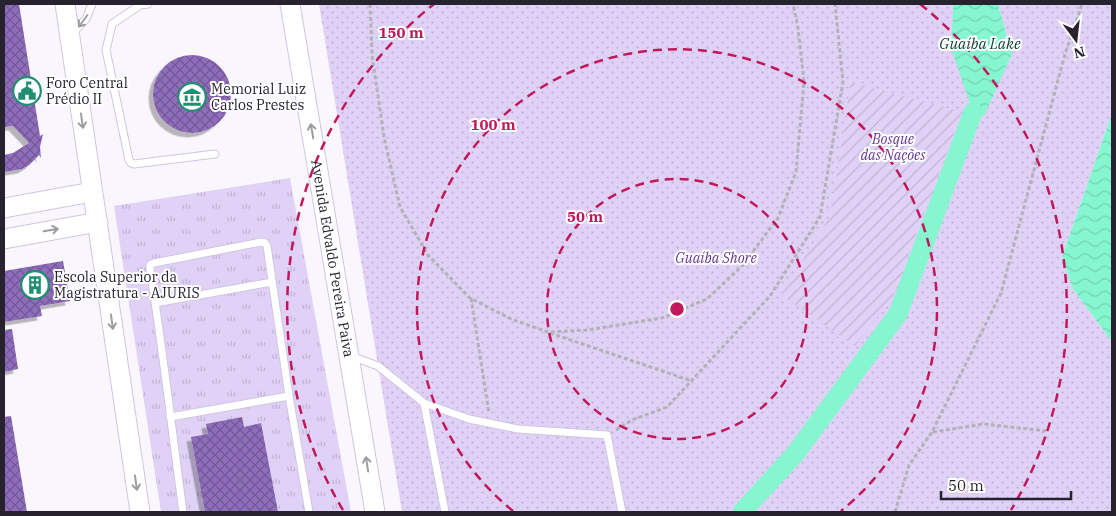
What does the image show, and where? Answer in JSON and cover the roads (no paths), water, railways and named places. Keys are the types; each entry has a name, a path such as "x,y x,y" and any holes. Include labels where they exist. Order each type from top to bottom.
{"main road":[{"path":"65,4 140,512"},
{"name":"Avenida Edvaldo Pereira Paiva","path":"290,4 375,512"},
{"path":"4,208 92,192"},
{"path":"4,238 98,222"}],"lane":[{"path":"71,36 86,19 92,4"},
{"path":"143,4 112,24 106,50 129,160 131,164 134,164 215,154"},
{"path":"183,512 162,343 150,265 261,242 267,246 289,396 309,512"},
{"path":"155,304 272,282"},
{"path":"350,356 378,366 424,403 469,419 518,429 607,435 622,512"},
{"path":"170,417 289,396"},
{"path":"424,403 444,512"}],"water":[{"name":"Guaíba Lake","path":"953,4 998,4 1012,54 984,116 973,112 951,48"},
{"path":"1112,113 1112,342 1073,289 1062,257"}],"waterway":[{"path":"742,512 795,454 898,314 973,112"}],"place":[{"name":"Foro Central Prédio II","path":"27,91"},
{"name":"Memorial Luiz Carlos Prestes","path":"192,97"},
{"name":"Escola Superior da Magistratura - AJURIS","path":"35,285"}],"park label":[{"name":"Bosque das Nações","path":"893,148"},
{"name":"Guaíba Shore","path":"716,258"}]}
